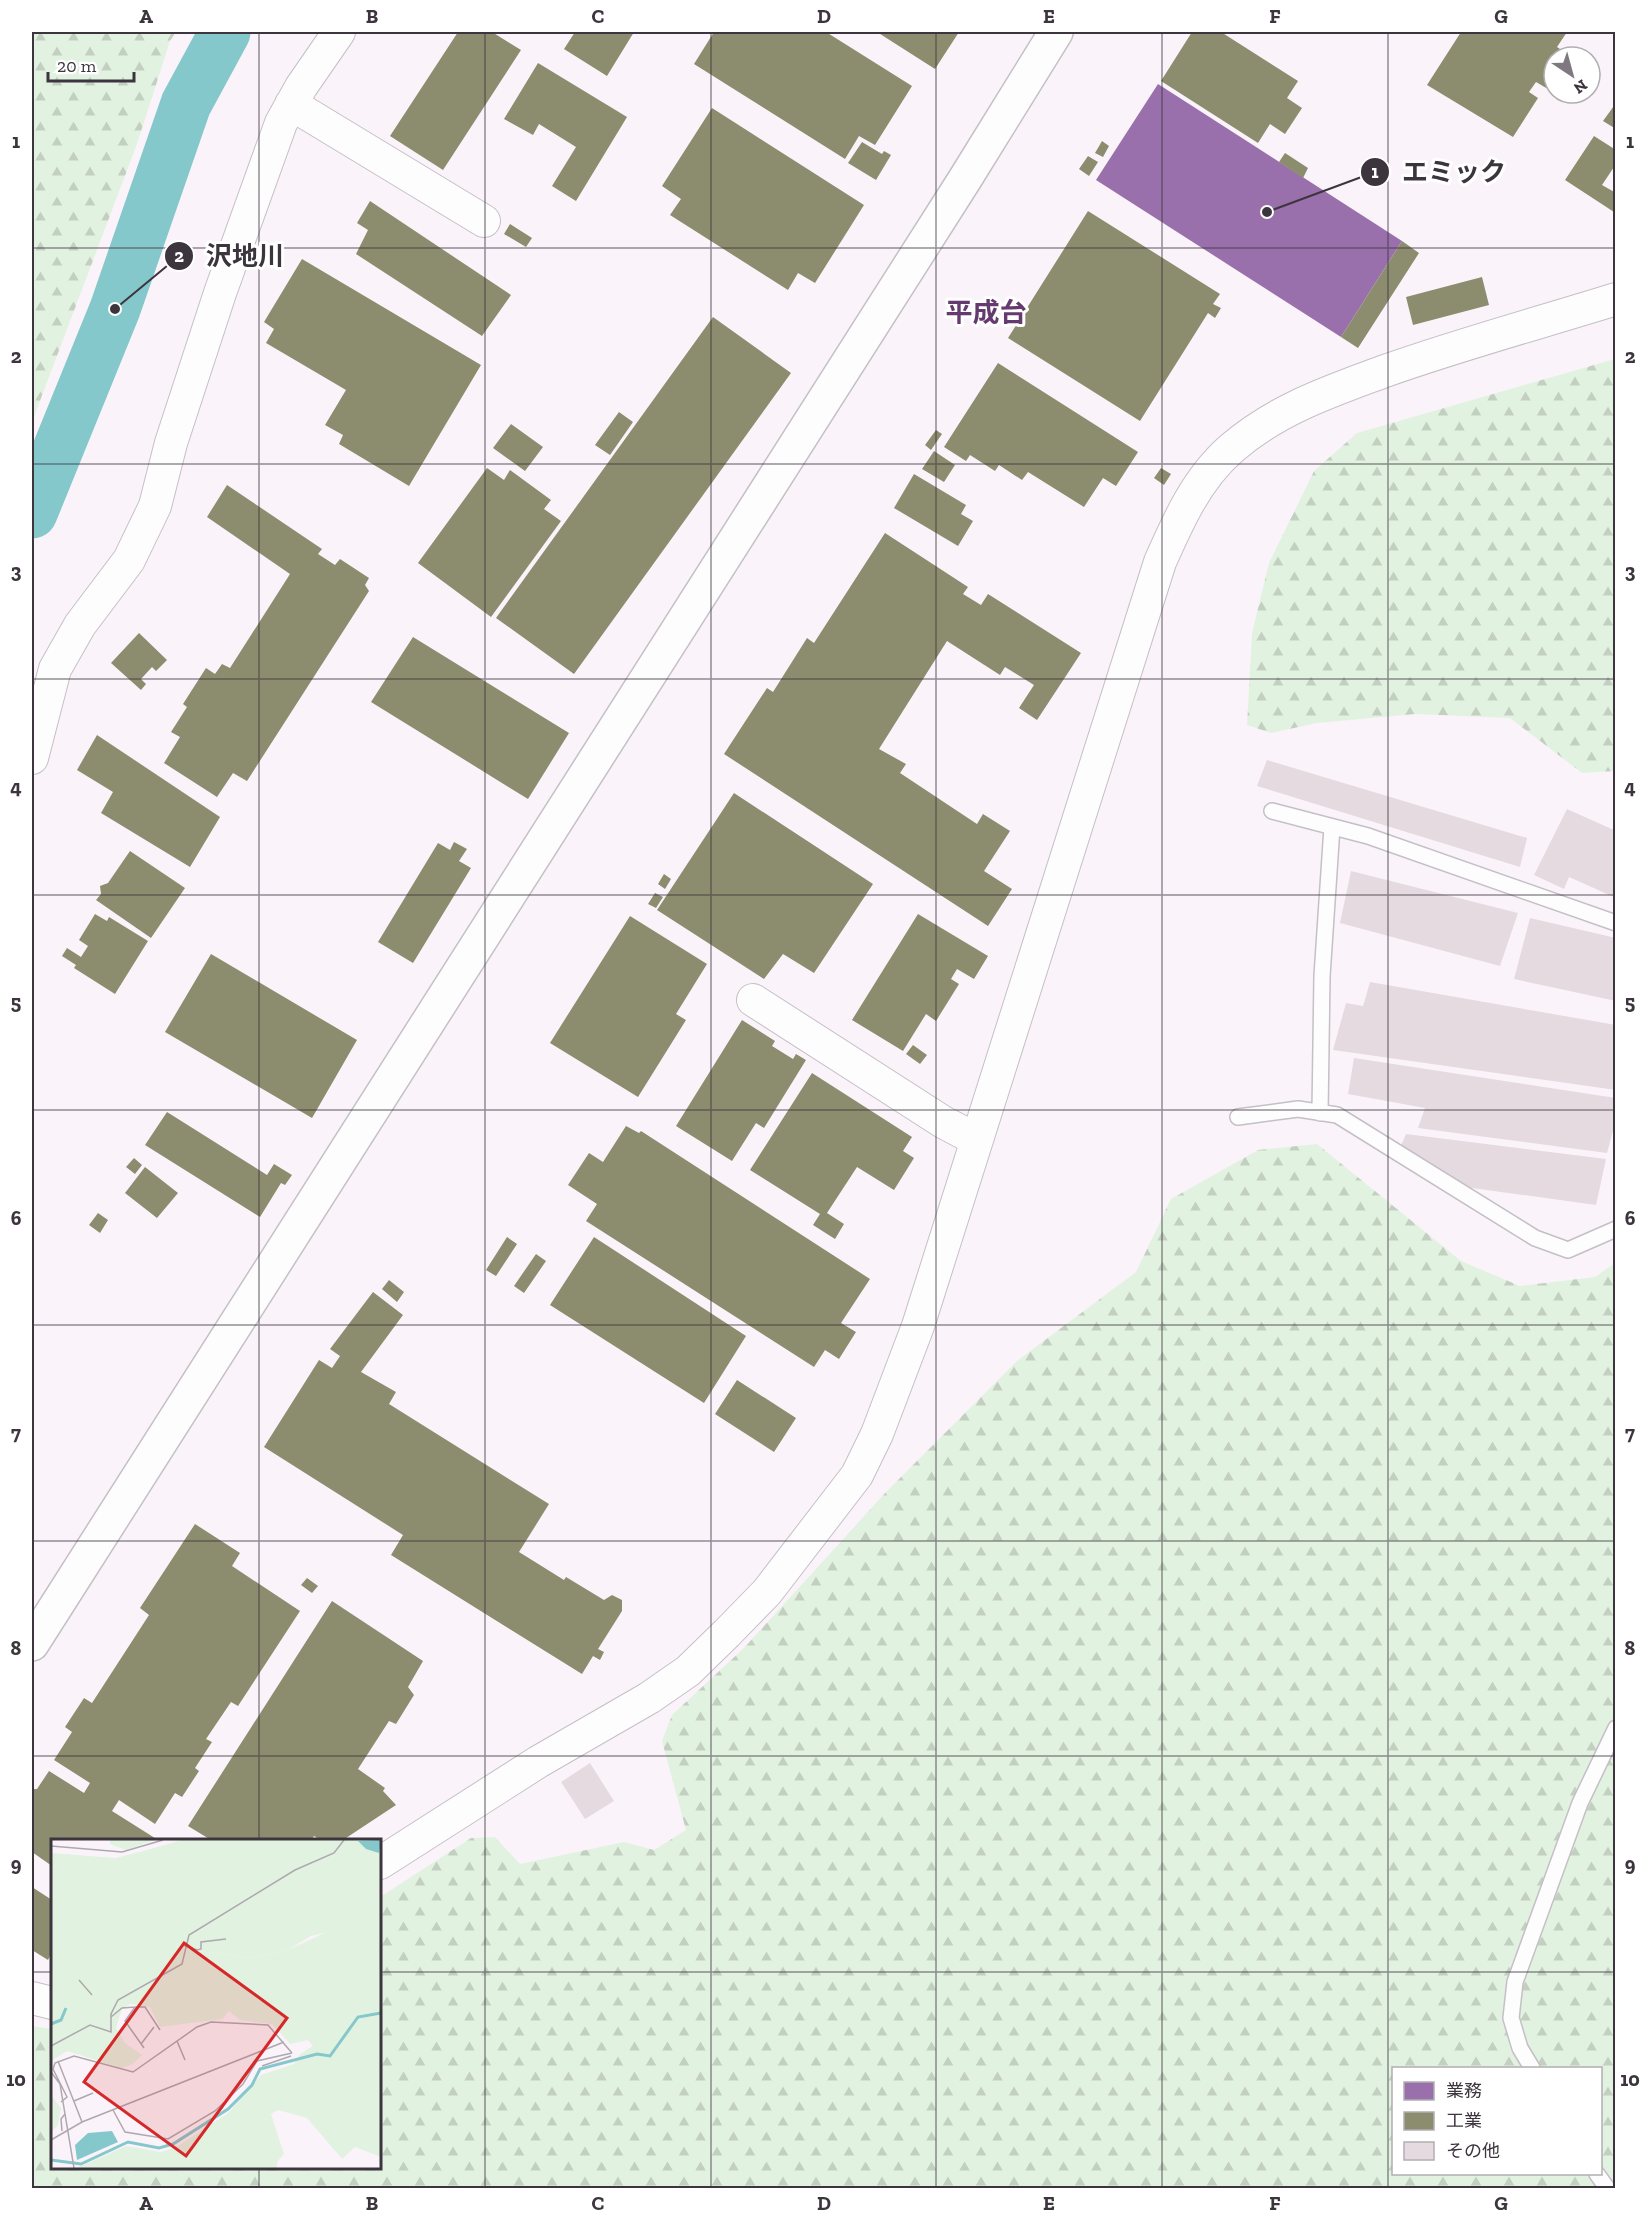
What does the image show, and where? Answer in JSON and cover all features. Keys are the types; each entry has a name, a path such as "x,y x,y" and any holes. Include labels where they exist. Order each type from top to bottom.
{"street":[{"path":"32,758 54,669 80,625 129,560 155,506 171,443 220,294 281,123 339,32"},
{"path":"32,1644 946,209 1056,32"},
{"path":"291,104 484,221"},
{"path":"381,1862 538,1762 688,1671 767,1592 857,1475 877,1434 918,1326 1160,562 1179,517 1206,476 1231,449 1250,434 1306,399 1412,362 1616,299"},
{"path":"753,1000 943,1122 977,1140"},
{"path":"32,1998 51,2003"}],"lane":[{"path":"1272,811 1368,836 1616,923"},
{"path":"1320,1113 1322,965 1332,827"},
{"path":"1238,1117 1298,1109 1337,1115 1535,1238 1568,1250 1616,1228"},
{"path":"1531,2067 1520,2048 1511,2018 1515,1982 1580,1803 1616,1728"},
{"path":"1598,2175 1607,2188"}],"green space":[{"path":"32,32 176,32 170,41 137,144 32,422"},
{"path":"1615,359 1615,771 1582,773 1510,718 1415,714 1317,723 1271,733 1247,725 1252,633 1269,563 1314,471 1357,433"},
{"path":"1317,1144 1461,1261 1520,1286 1595,1277 1615,1263 1615,2188 32,2188 32,2026 51,2029 51,2169 381,2169 381,1896 471,1838 495,1837 520,1864 624,1842 654,1850 686,1830 662,1741 672,1715 744,1648 886,1492 1017,1361 1136,1272 1171,1199 1258,1150"}],"building: 業務":[{"path":"1158,84 1402,241 1341,337 1096,180"}],"building: 工業":[{"path":"458,32 492,32 521,50 443,170 390,136"},
{"path":"575,32 634,32 607,76 564,49"},
{"path":"714,32 826,32 912,86 875,145 859,136 845,159 694,64"},
{"path":"877,32 959,32 935,69"},
{"path":"1192,32 1221,32 1298,81 1287,98 1302,108 1285,134 1270,124 1258,143 1161,81"},
{"path":"1461,32 1567,32 1558,45 1542,45 1542,86 1536,82 1529,92 1538,98 1513,137 1427,85"},
{"path":"538,63 627,117 576,201 552,186 576,147 539,124 533,135 504,119"},
{"path":"1616,103 1616,129 1603,121"},
{"path":"712,108 864,205 815,283 798,273 788,290 670,215 681,199 662,186"},
{"path":"1594,136 1616,150 1616,164 1602,185 1616,193 1614,212 1565,180"},
{"path":"1102,141 1109,146 1103,157 1095,153"},
{"path":"862,142 882,154 884,151 891,155 876,180 848,163"},
{"path":"1285,153 1308,168 1303,178 1279,162"},
{"path":"1088,156 1098,162 1089,176 1079,169"},
{"path":"370,201 511,295 482,336 356,254 368,230 357,223"},
{"path":"1088,211 1220,294 1213,304 1221,308 1215,318 1208,313 1140,421 1008,338"},
{"path":"510,224 532,238 526,247 504,234"},
{"path":"1402,241 1419,253 1358,348 1341,337"},
{"path":"302,259 481,365 409,486 339,444 343,435 325,425 346,390 266,343 274,329 264,322"},
{"path":"1482,277 1489,305 1413,325 1406,297"},
{"path":"713,317 791,373 574,674 496,618"},
{"path":"998,363 1138,452 1116,486 1103,478 1084,507 1028,472 1022,480 999,465 995,471 970,455 966,461 944,447"},
{"path":"619,412 633,422 610,455 595,445"},
{"path":"511,424 543,447 525,471 493,448"},
{"path":"936,430 942,434 931,450 925,445"},
{"path":"934,451 955,465 944,482 922,469"},
{"path":"487,468 504,480 510,470 551,500 544,509 561,521 491,617 418,563"},
{"path":"1161,468 1171,474 1164,485 1154,478"},
{"path":"914,474 966,505 961,514 973,521 958,546 894,508"},
{"path":"227,485 322,549 318,554 335,565 340,559 369,578 365,585 369,591 247,781 233,773 217,797 164,763 180,737 171,732 187,707 183,704 206,668 215,674 222,664 230,668 290,574 207,517"},
{"path":"885,533 968,587 963,594 981,605 988,594 1081,653 1037,720 1019,708 1034,685 1005,667 1000,675 947,641 879,749 906,764 900,773 977,824 983,814 1010,831 984,871 1012,889 988,926 724,754 767,688 773,692 807,638 814,643"},
{"path":"139,633 167,660 156,671 152,667 141,679 146,684 141,690 111,663"},
{"path":"413,637 569,733 528,799 371,702"},
{"path":"97,735 220,817 190,867 101,813 113,792 77,770"},
{"path":"734,793 873,884 814,973 783,954 764,979 657,910"},
{"path":"454,842 467,849 459,861 471,868 413,963 378,942 438,843 450,850"},
{"path":"130,851 185,888 151,938 96,900 101,894 100,886 108,883"},
{"path":"664,874 671,879 665,889 658,884"},
{"path":"655,893 663,897 656,908 648,904"},
{"path":"95,914 107,921 109,917 148,941 115,994 74,968 76,965 62,956 67,948 81,957 88,946 79,940"},
{"path":"918,914 988,956 974,979 957,969 951,979 959,984 936,1021 926,1014 903,1051 852,1020"},
{"path":"630,916 707,964 676,1014 686,1020 638,1097 550,1043"},
{"path":"211,954 357,1040 312,1118 165,1032"},
{"path":"742,1020 775,1041 772,1046 793,1059 796,1054 806,1060 764,1128 756,1123 732,1161 676,1126"},
{"path":"913,1045 927,1055 920,1064 906,1054"},
{"path":"812,1073 912,1137 903,1151 914,1158 894,1190 857,1167 827,1213 844,1224 835,1239 813,1225 820,1214 750,1170"},
{"path":"167,1112 267,1175 274,1164 292,1175 285,1185 281,1183 260,1217 145,1145"},
{"path":"626,1126 639,1133 641,1131 870,1279 841,1323 856,1332 839,1359 825,1350 814,1367 586,1221 597,1204 568,1185 589,1153 603,1162"},
{"path":"134,1158 142,1165 135,1174 126,1167"},
{"path":"145,1167 178,1193 157,1218 125,1193"},
{"path":"98,1213 108,1220 100,1233 89,1225"},
{"path":"507,1237 517,1244 496,1276 486,1270"},
{"path":"594,1237 746,1336 704,1403 550,1305"},
{"path":"536,1254 546,1261 524,1293 514,1286"},
{"path":"389,1280 404,1292 397,1302 382,1289"},
{"path":"373,1292 403,1315 361,1372 396,1392 389,1404 549,1504 519,1552 564,1580 566,1577 604,1600 612,1595 622,1600 622,1611 598,1649 604,1652 600,1660 593,1656 582,1674 391,1555 403,1535 264,1447 319,1360 332,1368 340,1356 330,1349"},
{"path":"737,1380 796,1418 774,1452 715,1414"},
{"path":"195,1524 240,1553 232,1566 300,1611 238,1706 231,1702 206,1739 212,1742 195,1768 199,1771 182,1797 175,1793 155,1824 119,1800 112,1811 156,1839 51,1839 51,1865 32,1852 32,1789 37,1789 49,1771 84,1793 90,1783 54,1760 72,1732 65,1727 84,1698 92,1703 149,1615 140,1608"},
{"path":"307,1578 318,1586 312,1593 301,1585"},
{"path":"332,1601 423,1661 408,1687 414,1695 396,1724 389,1721 358,1769 385,1788 383,1791 396,1805 345,1839 319,1839 314,1836 312,1839 209,1839 188,1826"},
{"path":"32,1887 51,1899 51,1954 48,1960 32,1950"}],"building: その他":[{"path":"1267,760 1527,838 1520,867 1257,786"},
{"path":"1567,809 1616,831 1616,898 1569,877 1564,889 1534,875"},
{"path":"1351,871 1518,913 1500,966 1340,923"},
{"path":"1530,918 1616,938 1616,1001 1514,979"},
{"path":"1370,982 1616,1025 1616,1090 1333,1050 1346,1003 1363,1006"},
{"path":"1354,1058 1616,1098 1616,1119 1607,1153 1418,1128 1425,1108 1348,1094"},
{"path":"1406,1134 1606,1159 1596,1205 1465,1187 1400,1148"},
{"path":"590,1763 614,1801 585,1819 561,1782"}],"waterway":[{"path":"32,513 115,309 186,104 225,32"}],"place":[{"name":"エミック","path":"1267,212"},
{"name":"沢地川","path":"115,309"}],"district":[{"name":"平成台","path":"986,313"}]}
